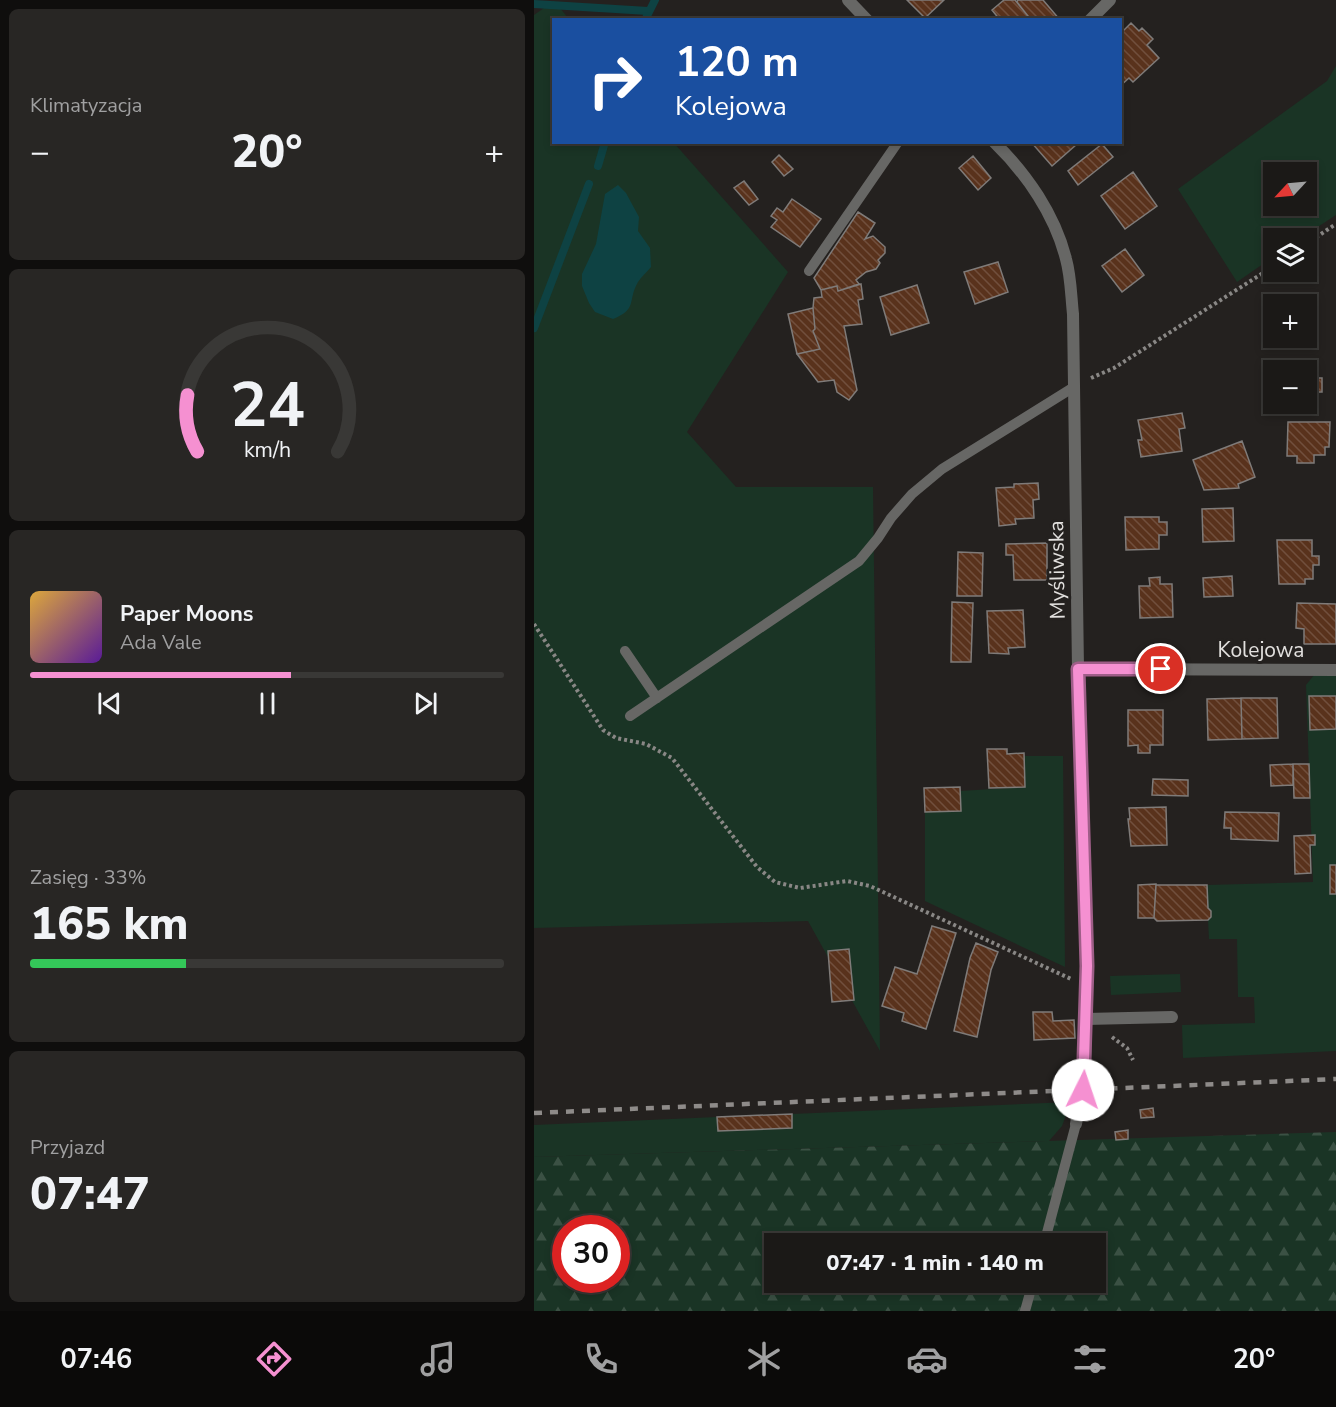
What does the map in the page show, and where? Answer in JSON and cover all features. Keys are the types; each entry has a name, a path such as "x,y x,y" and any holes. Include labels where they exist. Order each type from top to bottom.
{"street":[{"path":"848,0 865,18"},
{"path":"1092,18 1110,0"},
{"name":"Myśliwska","path":"996,144 1035,190 1054,225 1066,260 1073,314 1078,669 1087,966 1083,1090 1077,1124"},
{"name":"Kolejowa","path":"1078,669 1336,670"},
{"path":"1086,1019 1172,1017"}],"lane":[{"path":"809,271 897,144"},
{"path":"630,716 859,561 912,494 942,469 1074,387"},
{"path":"625,651 657,698"},
{"path":"1047,1233 1077,1124"},
{"path":"1025,1311 1030,1293"}],"path":[{"path":"1317,236 1336,224"},
{"path":"1074,387 1114,368 1263,273"},
{"path":"534,624 603,730 616,738 646,744 672,758 757,867 775,882 800,888 847,881 870,886 1086,986"},
{"path":"1086,1036 1109,1034 1127,1048 1133,1060"}],"green space":[{"path":"554,1 568,18 552,18 552,144 675,144 788,272 687,432 736,487 873,487 880,1051 808,921 534,928 534,15"},
{"path":"1336,66 1336,215 1316,228 1263,228 1263,264 1237,282 1178,189 1327,81"},
{"path":"1314,675 1336,675 1336,1051 1183,1058 1182,1025 1255,1023 1254,997 1238,997 1237,939 1209,939 1208,920 1211,912 1208,908 1207,885 1313,882 1306,685"},
{"path":"1024,756 1063,756 1065,967 925,901 925,812 961,811 960,791 1025,787"},
{"path":"1180,974 1181,992 1111,995 1110,976"},
{"path":"1071,1102 1062,1126 1049,1141 534,1157 534,1125 717,1117 718,1131 792,1128 792,1114"},
{"path":"1336,1132 1336,1311 534,1311 534,1157"}],"water":[{"path":"618,185 626,193 639,217 638,231 650,248 651,267 638,282 629,308 613,319 595,312 582,286 582,274 596,244 605,194"}],"building":[{"path":"907,0 944,0 925,18"},
{"path":"1004,0 1015,0 1028,16 1026,18 998,18 992,10"},
{"path":"1018,0 1043,0 1058,18 1029,18 1017,2"},
{"path":"1131,23 1139,31 1142,28 1153,39 1147,45 1159,58 1133,82 1129,78 1122,84 1122,32"},
{"path":"1033,144 1077,144 1052,166"},
{"path":"1102,144 1113,157 1078,185 1068,171"},
{"path":"779,155 793,169 784,176 772,162"},
{"path":"973,156 991,178 978,190 959,168"},
{"path":"1133,172 1157,206 1125,229 1101,196"},
{"path":"744,181 758,199 749,205 734,188"},
{"path":"792,199 821,219 800,247 771,227 777,220 771,216 777,208 783,212"},
{"path":"858,212 875,223 865,239 873,236 885,247 885,253 878,260 880,263 876,269 866,272 856,280 859,284 838,291 837,286 821,290 814,278"},
{"path":"1125,249 1144,275 1122,292 1102,266"},
{"path":"998,262 1008,292 975,304 964,272"},
{"path":"861,284 863,299 858,300 862,324 844,326 857,390 849,400 837,392 834,380 818,382 797,354 820,349 813,331 815,329 813,308 814,298 822,297 821,290 837,286 838,291"},
{"path":"917,285 929,323 891,335 880,297"},
{"path":"813,308 815,329 813,331 820,349 797,354 788,314"},
{"path":"1317,378 1322,378 1322,392 1317,392"},
{"path":"1182,413 1185,428 1179,429 1182,451 1141,457 1138,440 1142,440 1138,420"},
{"path":"1288,422 1330,422 1329,447 1325,447 1325,455 1314,455 1314,463 1297,463 1297,456 1287,456"},
{"path":"1242,441 1255,477 1238,484 1239,488 1204,490 1193,460"},
{"path":"1038,483 1039,499 1033,500 1034,518 1015,519 1016,524 999,526 996,488 1014,487 1014,484"},
{"path":"1233,508 1234,541 1203,542 1202,509"},
{"path":"1125,517 1159,517 1159,522 1167,522 1167,535 1159,535 1159,549 1126,550"},
{"path":"1277,540 1312,540 1312,556 1319,556 1319,565 1313,565 1313,579 1305,579 1305,584 1279,584"},
{"path":"1047,543 1047,580 1014,580 1013,555 1006,555 1006,544"},
{"path":"958,552 983,553 982,596 957,596"},
{"path":"1232,576 1233,596 1204,597 1203,578"},
{"path":"1160,577 1160,584 1172,584 1173,617 1140,618 1139,586 1150,586 1149,578"},
{"path":"952,602 973,603 971,662 951,662"},
{"path":"1297,603 1336,604 1336,644 1304,644 1304,629 1296,628"},
{"path":"1023,610 1025,647 1008,648 1009,654 989,653 987,611"},
{"path":"1309,696 1336,696 1336,729 1310,730"},
{"path":"1241,698 1242,739 1208,740 1207,699"},
{"path":"1241,698 1277,698 1278,738 1242,739"},
{"path":"1128,710 1163,710 1163,745 1150,745 1150,753 1138,753 1138,745 1128,746"},
{"path":"987,749 1007,749 1007,754 1024,753 1025,787 989,788"},
{"path":"1293,764 1293,785 1271,786 1270,765"},
{"path":"1293,764 1309,764 1310,798 1294,798"},
{"path":"1153,779 1188,780 1188,796 1152,795"},
{"path":"960,787 961,811 925,812 924,788"},
{"path":"1166,807 1167,845 1131,846 1129,808"},
{"path":"1225,812 1279,813 1278,841 1231,839 1231,828 1224,828"},
{"path":"1315,835 1315,845 1310,845 1311,873 1295,874 1294,836"},
{"path":"1330,865 1336,865 1336,894 1330,894"},
{"path":"1156,884 1154,918 1138,918 1138,885"},
{"path":"1156,885 1207,885 1208,908 1211,911 1211,917 1208,920 1157,921 1154,918"},
{"path":"932,926 956,933 926,1029 902,1021 904,1013 882,1006 895,967 917,974"},
{"path":"976,943 998,952 991,970 977,1037 954,1031 970,958"},
{"path":"849,949 854,1000 832,1002 828,951"},
{"path":"1033,1012 1052,1012 1053,1021 1074,1020 1075,1038 1034,1040"},
{"path":"1153,1108 1154,1117 1141,1118 1140,1110"},
{"path":"792,1114 792,1128 718,1131 717,1117"},
{"path":"1128,1130 1128,1139 1116,1140 1115,1132"}],"waterway":[{"path":"646,18 655,0"},
{"path":"534,4 648,11"},
{"path":"598,166 604,144"},
{"path":"534,328 589,184"}],"railway":[{"path":"534,1113 1336,1079"}],"route":[{"path":"1083,1090 1087,966 1078,669 1161,669"}]}
